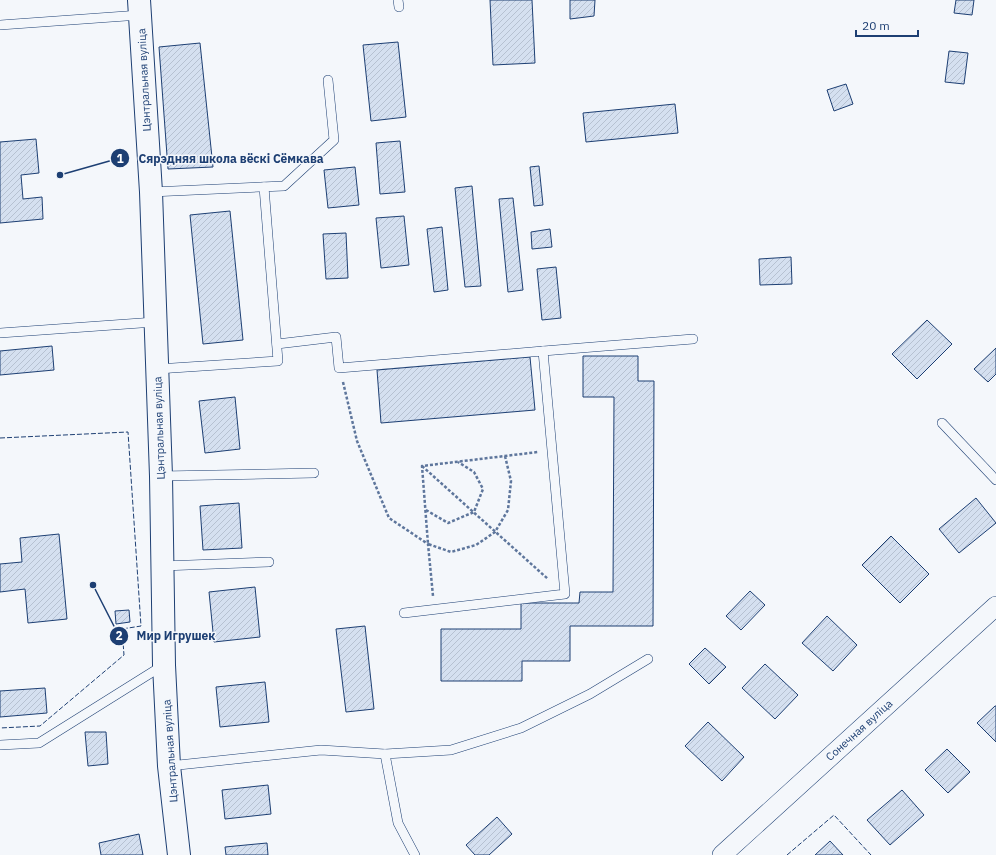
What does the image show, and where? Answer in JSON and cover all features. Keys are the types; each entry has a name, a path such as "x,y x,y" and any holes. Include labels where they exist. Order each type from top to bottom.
{"street":[{"name":"Цэнтральная вуліца","path":"140,8 151,192 156,322 161,476 164,665 169,766 179,855"},
{"name":"Сонечная вуліца","path":"730,852 996,606"}],"lane":[{"path":"0,24 140,8"},
{"path":"151,192 284,186 334,140 328,80"},
{"path":"157,369 278,361 264,187"},
{"path":"0,333 156,322"},
{"path":"277,344 336,336 339,368 693,339"},
{"path":"404,612 565,594 543,351"},
{"path":"942,423 996,480"},
{"path":"161,476 314,473"},
{"path":"162,566 269,562"},
{"path":"169,766 321,750 385,754 451,750 521,728 590,694 648,659"},
{"path":"0,744 39,744 164,665"},
{"path":"385,754 398,823 415,855"}],"path":[{"path":"339,368 357,441 389,518 428,544 451,552 476,545 496,532 508,510 511,481 505,456"},
{"path":"422,466 552,451"},
{"path":"425,510 448,523 474,512 483,489 474,472 457,462"},
{"path":"422,466 434,609"},
{"path":"422,466 565,594"}],"building":[{"path":"490,0 532,0 535,63 493,65"},
{"path":"570,0 595,0 594,16 570,19"},
{"path":"956,0 974,0 972,15 954,13"},
{"path":"398,42 406,117 371,121 363,45"},
{"path":"200,43 213,167 168,169 159,47"},
{"path":"949,51 968,53 964,84 945,82"},
{"path":"846,84 853,104 834,111 827,90"},
{"path":"675,104 678,133 586,142 583,113"},
{"path":"36,139 39,173 21,175 23,199 42,197 43,219 0,223 0,142"},
{"path":"400,141 405,192 380,194 376,143"},
{"path":"539,166 543,205 534,206 530,167"},
{"path":"355,167 359,205 328,208 324,170"},
{"path":"472,186 481,286 465,287 455,188"},
{"path":"513,198 523,290 508,292 499,199"},
{"path":"230,211 243,340 203,344 190,215"},
{"path":"404,216 409,265 381,268 376,218"},
{"path":"442,227 448,290 434,292 427,229"},
{"path":"550,229 552,247 532,249 531,232"},
{"path":"346,233 348,278 326,279 323,234"},
{"path":"791,257 792,284 760,285 759,259"},
{"path":"556,267 561,318 542,320 537,269"},
{"path":"927,320 952,344 917,379 892,354"},
{"path":"52,346 54,370 0,375 0,351"},
{"path":"996,348 996,374 988,382 974,369"},
{"path":"583,356 638,356 638,381 654,381 653,626 570,626 570,661 522,661 522,681 441,681 441,629 521,629 521,603 579,603 580,592 613,592 614,397 583,397"},
{"path":"530,357 535,410 381,423 377,370"},
{"path":"235,397 240,449 205,453 199,401"},
{"path":"976,498 996,523 959,553 939,529"},
{"path":"239,503 242,548 203,550 200,506"},
{"path":"59,534 67,619 28,623 25,589 0,592 0,564 22,562 20,538"},
{"path":"891,536 929,574 900,603 862,565"},
{"path":"255,587 260,637 214,642 209,592"},
{"path":"750,591 765,605 741,630 726,616"},
{"path":"129,610 130,622 116,624 115,611"},
{"path":"827,616 857,645 833,671 802,643"},
{"path":"365,626 374,709 346,712 336,629"},
{"path":"705,648 726,667 709,684 689,664"},
{"path":"765,664 798,695 775,719 742,688"},
{"path":"265,682 269,722 220,727 216,687"},
{"path":"45,688 47,713 0,717 0,691"},
{"path":"996,706 996,742 977,723"},
{"path":"708,722 744,757 722,781 685,746"},
{"path":"85,732 106,732 108,764 88,766"},
{"path":"947,749 970,772 948,793 925,770"},
{"path":"268,785 271,814 225,819 222,790"},
{"path":"902,790 924,815 890,845 867,820"},
{"path":"497,817 512,834 489,855 475,855 466,845"},
{"path":"139,834 143,855 101,855 99,843"},
{"path":"830,841 843,855 815,855"},
{"path":"267,843 268,855 226,855 225,847"}],"fence":[{"path":"0,438 128,432 141,626 122,629 124,655 40,726 0,728"},
{"path":"787,855 834,815 871,855"}],"place":[{"name":"Сярэдняя школа вёскі Сёмкава","path":"60,175"},
{"name":"Мир Игрушек","path":"93,585"}]}
